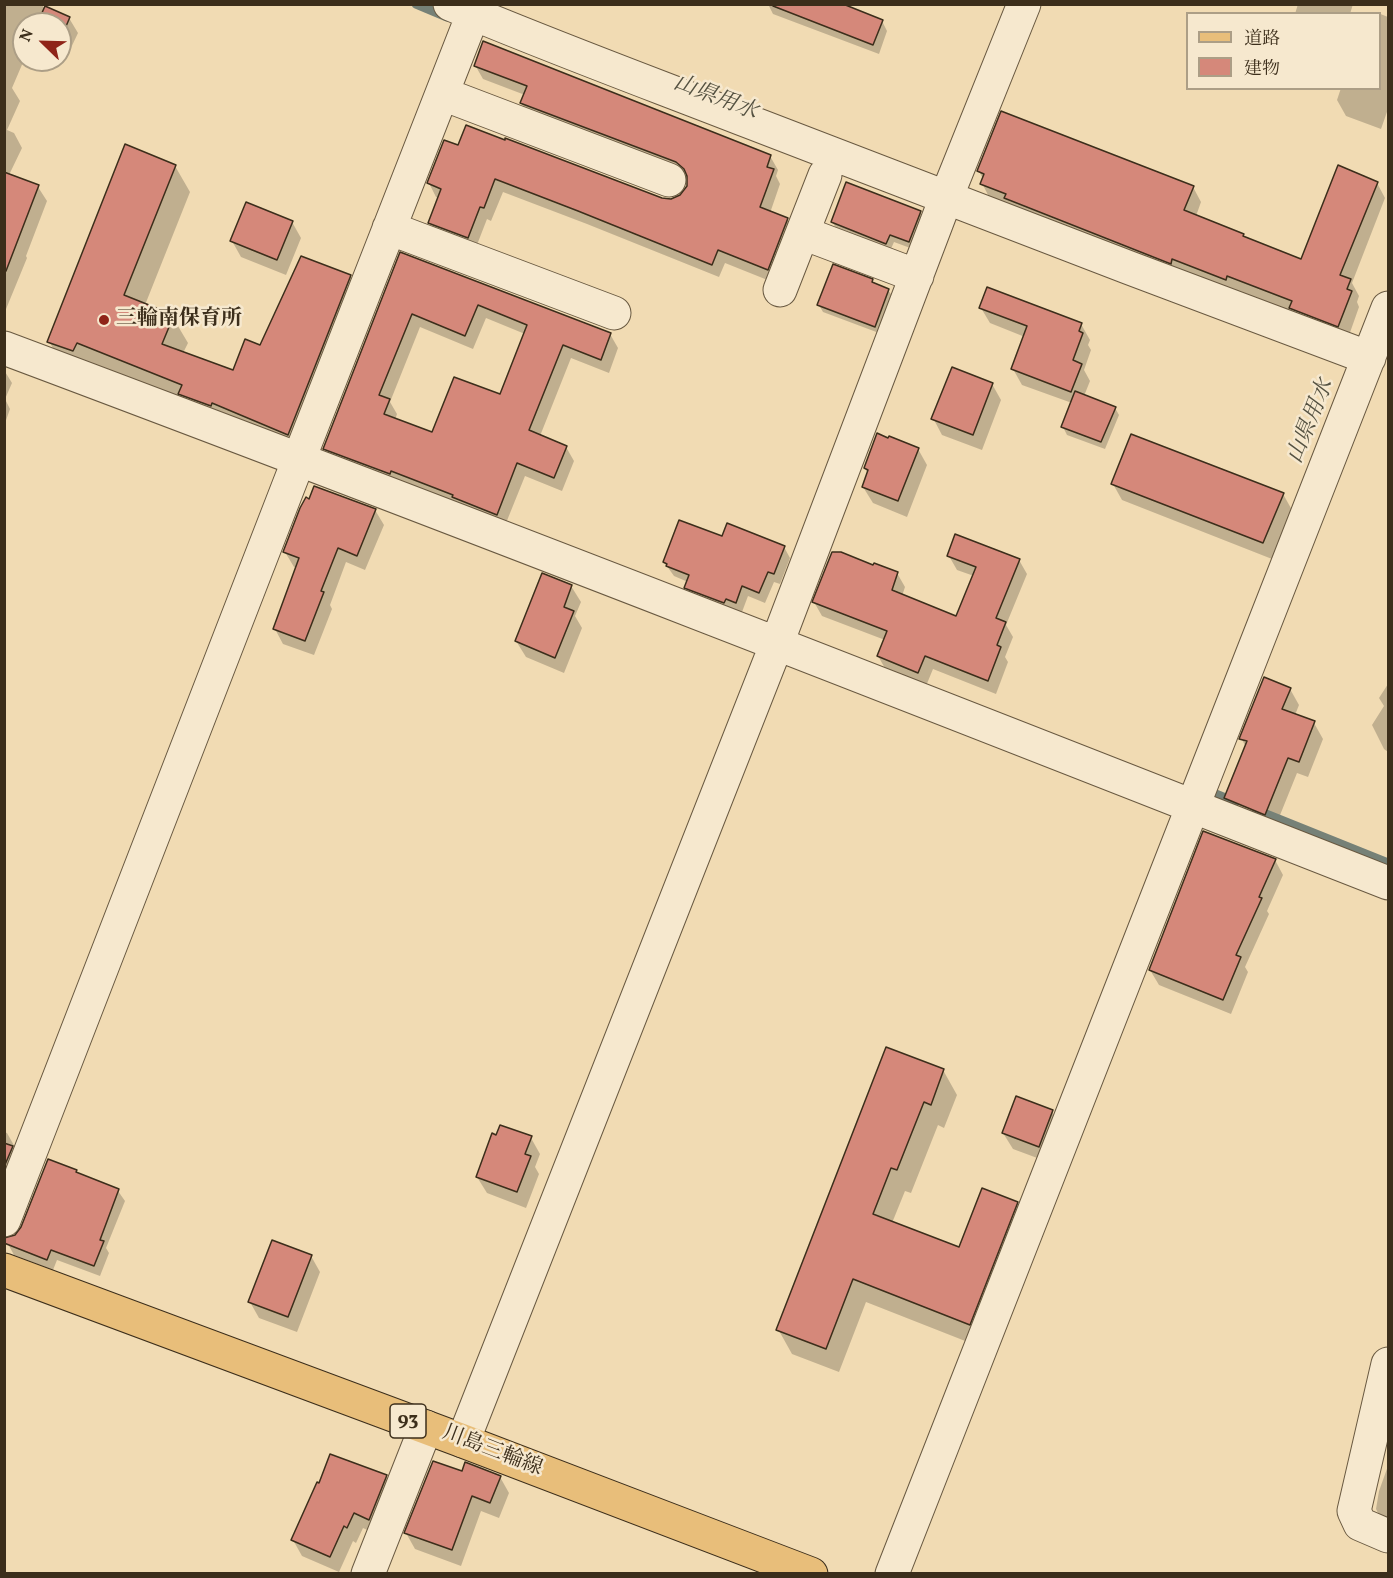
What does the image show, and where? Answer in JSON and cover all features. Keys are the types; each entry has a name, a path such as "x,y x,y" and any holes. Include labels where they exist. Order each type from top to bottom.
{"main road":[{"name":"川島三輪線","path":"4,1270 426,1427 811,1574"}],"street":[{"path":"463,1441 777,643 946,198 1024,4"},
{"path":"4,1220 442,94 467,8 946,198 1369,358"},
{"path":"442,94 669,180"},
{"path":"780,290 825,175"},
{"path":"389,228 614,313"},
{"path":"803,233 917,276"},
{"path":"892,1574 1389,308"},
{"path":"4,348 777,643 1389,883"},
{"path":"1389,1364 1354,1511 1360,1524 1389,1536"},
{"path":"368,1574 426,1427"}],"building":[{"path":"773,4 843,4 883,20 873,45 773,6"},
{"path":"45,6 59,12 42,12"},
{"path":"483,41 771,155 767,167 774,169 760,207 788,218 768,270 718,250 712,265 495,179 484,208 480,207 468,238 428,223 441,189 427,183 444,140 458,145 466,125 662,198 671,199 680,195 687,186 684,169 676,162 520,103 527,86 474,66"},
{"path":"1001,111 1194,186 1184,210 1301,259 1338,165 1378,182 1340,275 1351,279 1347,289 1352,291 1338,327 1289,308 1292,301 1227,276 1226,280 1172,259 1171,264 1004,198 1006,194 980,184 984,174 977,171"},
{"path":"125,144 176,165 124,295 174,315 162,344 233,370 245,339 260,345 301,256 351,275 288,435 212,403 211,406 178,394 182,385 77,343 73,351 47,342"},
{"path":"4,172 39,185 6,271 4,270"},
{"path":"846,182 921,211 909,242 890,235 886,244 831,222"},
{"path":"246,202 293,221 277,260 230,241"},
{"path":"400,252 611,333 601,360 563,345 529,430 567,446 554,478 517,463 497,515 391,471 390,474 323,449","holes":["478,305 527,325 500,394 454,377 432,432 384,414 390,399 379,395 412,314 465,336"]},
{"path":"833,264 873,279 872,282 889,289 875,327 817,305"},
{"path":"987,287 1082,323 1079,331 1083,333 1073,360 1082,364 1071,392 1011,369 1027,326 979,308"},
{"path":"952,367 993,383 973,435 931,419"},
{"path":"1075,391 1116,407 1101,442 1061,427"},
{"path":"877,433 919,448 898,501 862,487 868,470 864,468"},
{"path":"1131,434 1284,493 1263,543 1111,484"},
{"path":"314,486 376,509 357,556 338,548 305,641 273,629 299,558 283,552 300,508 306,497 309,499"},
{"path":"679,520 722,536 727,523 785,546 774,574 768,572 759,593 742,586 736,603 726,599 724,603 684,588 689,575 666,566 667,564 663,562"},
{"path":"955,534 1020,559 996,618 1006,622 997,645 1001,647 988,681 925,656 918,673 877,656 887,631 812,602 832,552 841,552 898,572 892,590 956,616 976,567 947,556"},
{"path":"542,573 572,585 564,607 574,611 555,658 515,641"},
{"path":"1264,677 1291,688 1282,709 1315,721 1299,762 1288,758 1265,815 1224,798 1247,741 1239,739"},
{"path":"1203,831 1276,859 1259,897 1262,898 1236,955 1241,957 1223,1000 1149,970"},
{"path":"886,1047 944,1069 931,1105 924,1102 897,1170 891,1168 873,1214 959,1247 982,1188 1018,1202 970,1325 853,1279 826,1349 776,1330"},
{"path":"1016,1096 1053,1110 1039,1147 1002,1133"},
{"path":"500,1125 532,1136 525,1154 531,1156 517,1192 476,1177 492,1133 496,1135"},
{"path":"4,1143 13,1146 4,1167"},
{"path":"48,1159 119,1189 100,1240 104,1241 94,1266 51,1250 47,1260 4,1243 4,1238 15,1235 21,1227"},
{"path":"272,1240 312,1255 288,1317 248,1302"},
{"path":"330,1454 387,1475 369,1520 354,1513 347,1528 344,1526 330,1557 291,1540 317,1482 319,1483"},
{"path":"433,1461 462,1471 465,1462 501,1476 490,1503 472,1496 452,1550 404,1533"}],"waterway":[{"name":"山県用水","path":"416,4 447,17"},
{"name":"山県用水","path":"1206,790 1235,802"},
{"name":"山県用水","path":"1256,810 1388,863"}],"place":[{"name":"三輪南保育所","path":"104,320"}]}
